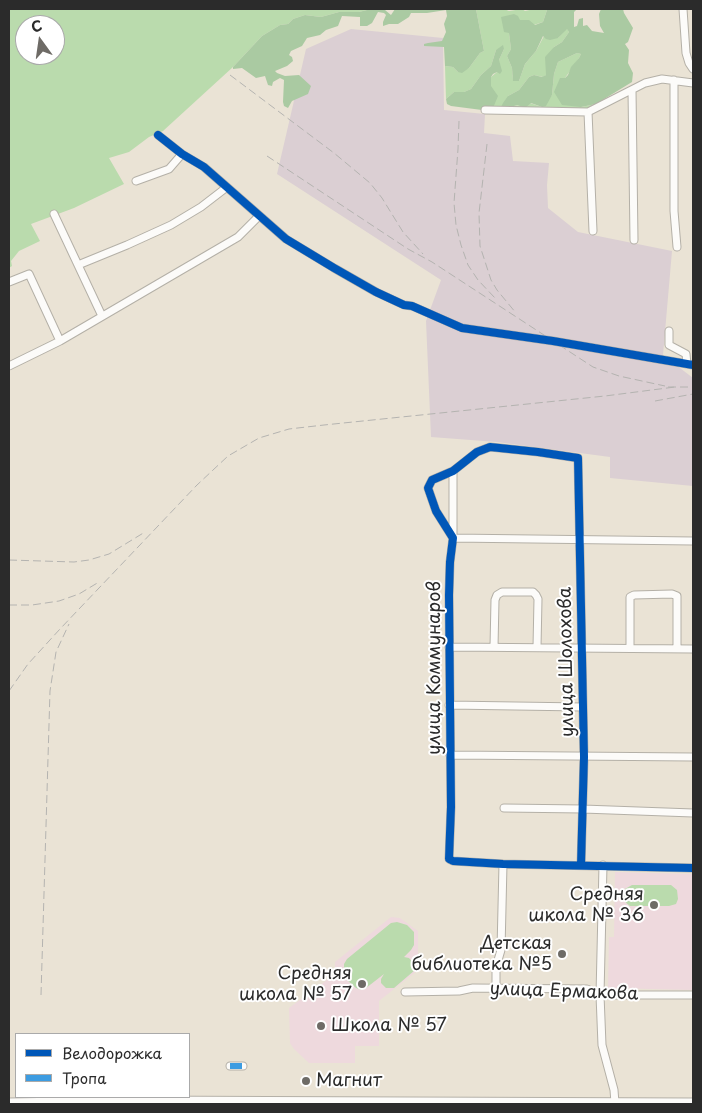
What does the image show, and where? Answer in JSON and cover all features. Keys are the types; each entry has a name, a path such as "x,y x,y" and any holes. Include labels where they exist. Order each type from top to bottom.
{"main road":[{"path":"9,1102 693,1103"}],"street":[{"path":"682,9 686,53 693,69"},
{"path":"686,53 693,49"},
{"path":"486,110 588,112 646,83 662,79 693,83"},
{"path":"674,80 674,212 676,247"},
{"path":"632,90 634,240"},
{"path":"588,112 593,231"},
{"path":"158,135 182,154 204,167 286,239 376,292 404,305 412,306 462,328 690,364"},
{"path":"136,181 169,169 182,154"},
{"path":"78,265 171,225 201,207 228,187"},
{"path":"54,214 102,316"},
{"path":"9,366 60,341 238,237 259,216"},
{"path":"9,282 29,274 60,341"},
{"path":"669,331 669,344 686,354 690,364"},
{"name":"улица Шолохова","path":"453,471 477,452 490,447 578,458 584,756 581,865"},
{"path":"453,471 432,480 428,488 436,511 452,538 580,538 693,541"},
{"name":"улица Коммунаров","path":"453,471 449,647 449,859 454,861 503,864"},
{"path":"494,647 495,600 497,595 502,592 533,592 538,599 538,648"},
{"path":"630,648 630,597 634,595 672,594 677,596 677,649"},
{"path":"449,647 693,649"},
{"path":"449,705 582,707"},
{"path":"450,755 693,757"},
{"path":"504,808 693,813"},
{"path":"496,988 496,967 501,950 503,864 693,868"},
{"path":"603,865 600,995 602,1051 614,1090 615,1103"},
{"name":"улица Ермакова","path":"405,992 459,991 473,988 587,989 600,995 693,996"},
{"path":"230,1066 243,1066"}],"shaded area":[{"path":"351,29 443,38 444,110 485,114 484,133 510,136 513,161 549,163 547,185 548,208 578,232 672,251 663,355 693,378 693,486 610,478 610,457 497,442 431,437 426,321 441,280 277,174 306,49"},
{"name":"Средняя школа № 36","path":"615,872 693,874 693,990 608,988 609,937 614,937"},
{"name":"Средняя школа № 57","path":"391,917 400,918 418,931 418,970 379,1001 379,1046 355,1046 355,1063 309,1063 290,1043 289,1008 335,974 335,962"}],"green space":[{"path":"9,9 371,9 359,12 339,12 321,17 305,15 293,19 288,24 280,25 262,36 233,67 163,131 149,137 129,152 109,158 124,184 74,208 31,224 40,241 19,251 11,261 12,266 9,268"},
{"path":"371,9 385,10 391,15 395,9 476,9 484,51 480,53 469,68 462,73 458,72 453,67 445,66 444,47 424,46 424,44 442,41 446,32 444,24 447,16 446,10 411,13 409,17 398,24 383,26 386,15 378,12 372,23 367,26 360,26 360,17 342,16 338,26 326,30 320,35 307,38 302,46 291,51 289,55 293,61 275,71 285,76 299,75 311,86 308,94 292,101 288,108 284,106 283,102 284,80 280,78 273,82 272,86 268,85 265,76 256,78 242,68 233,69 262,36 280,25 288,24 293,19 305,15 321,17 339,12 359,12"},
{"path":"476,9 504,9 509,11 522,9 525,11 559,9 547,10 543,22 509,33 511,49 507,56 512,68 513,80 519,81 525,64 536,51 544,36 558,38 567,28 569,32 562,42 554,47 546,75 543,77 534,75 529,77 519,90 508,96 514,106 530,103 542,107 552,95 554,74 558,62 577,53 581,54 565,78 581,107 596,104 586,109 482,110 491,86 491,77 497,72 499,60 504,49 496,50 491,66 481,75 471,89 464,92 454,92 446,99 445,66 453,67 458,72 469,68 480,53 484,51"},
{"path":"577,9 574,12 574,27 577,26 579,19 583,18 583,26 587,25 592,31 604,33 600,26 599,14 601,9 623,9 633,28 628,42 625,44 629,50 628,63 633,73 632,82 596,104 581,107 562,105 554,92 560,78 565,78 568,75 571,67 579,58 581,54 577,53 558,62 554,74 552,95 546,106 542,107 531,103 525,108 518,105 514,106 512,110 504,109 501,107 508,96 519,90 529,77 534,75 542,77 546,75 545,57 554,47 562,42 569,32 567,29 558,38 550,40 543,36 536,51 525,64 519,81 513,81 512,68 507,56 511,49 509,33 504,32 501,17 514,14 520,20 529,20 535,25 543,22 547,10"},
{"path":"503,45 504,49 499,60 502,71 500,74 497,72 493,74 491,77 491,86 498,96 493,108 482,110 447,104 446,99 454,92 464,92 471,89 481,75 491,66 496,50"},
{"path":"632,885 671,885 677,890 678,899 676,904 669,906 630,906 625,902 623,895 625,889"},
{"path":"397,922 407,925 414,932 414,945 404,957 409,958 415,965 415,970 394,988 386,988 381,983 384,974 366,988 361,990 356,988 347,980 344,964 347,959 391,923"}],"railway":[{"path":"230,75 334,153 370,183 382,198 403,232 423,254"},
{"path":"459,121 454,203 456,225 468,265 478,280 495,298"},
{"path":"487,144 479,213 480,246 491,280 516,313"},
{"path":"267,156 593,367 619,376 665,386"},
{"path":"668,387 693,387"},
{"path":"9,691 28,664 197,485 228,456 259,438 289,429 675,387"},
{"path":"655,401 693,394"},
{"path":"9,560 74,562 89,560 109,554 145,532"},
{"path":"9,605 32,605 59,601 79,594 99,582"},
{"path":"41,995 50,691 56,652 69,624"}],"marked path":[{"path":"230,1066 243,1066"}],"cycle path":[{"path":"158,135 182,154 204,167 286,239 376,292 404,305 412,306 462,328 553,341 693,365"},
{"path":"581,865 584,757 578,458 490,447 477,452 453,471 432,480 428,488 436,511 453,538 449,595 451,807 449,859 453,861 503,864 693,868"}],"place":[{"name":"Средняя школа № 36","path":"654,905"},
{"name":"Детская библиотека №5","path":"562,954"},
{"name":"Средняя школа № 57","path":"362,984"},
{"name":"Школа № 57","path":"321,1026"},
{"name":"Магнит","path":"306,1081"}]}
